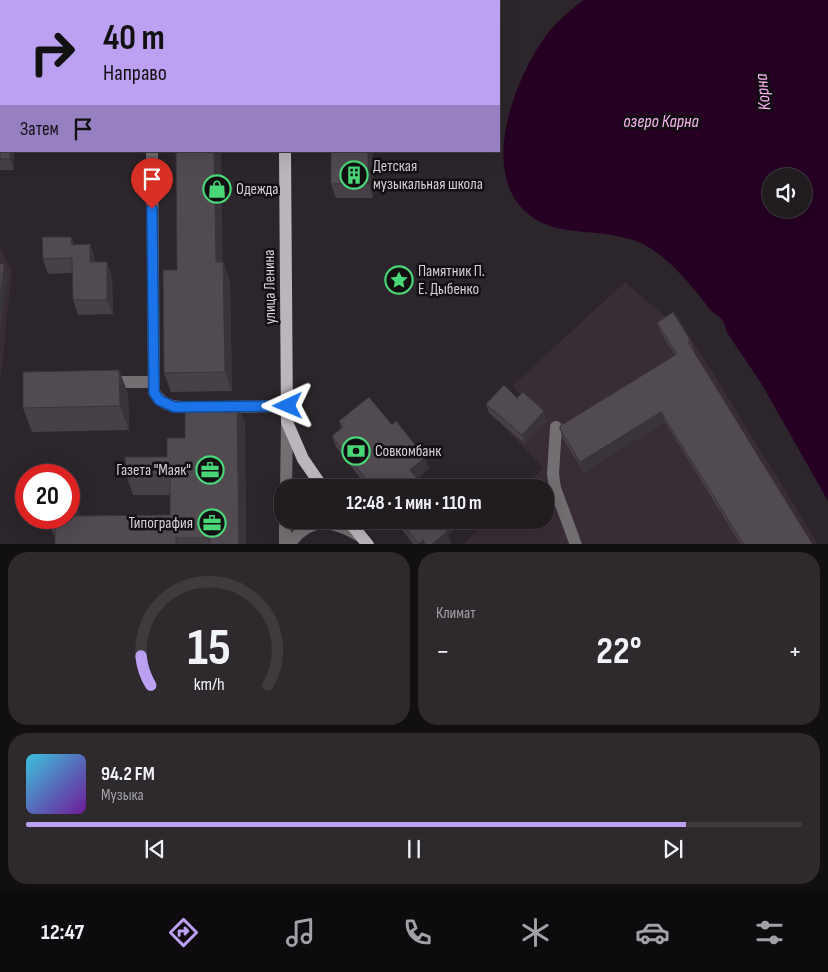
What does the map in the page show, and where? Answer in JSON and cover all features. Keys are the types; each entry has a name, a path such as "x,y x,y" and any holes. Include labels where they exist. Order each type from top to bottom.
{"main road":[{"name":"улица Ленина","path":"285,152 287,422 303,459 316,479"},
{"path":"355,529 364,540"}],"street":[{"path":"152,152 154,392 159,400 174,407 288,406"},
{"path":"97,382 154,382"},
{"name":"улица Ленина","path":"286,479 287,422"},
{"path":"556,427 553,474 555,488 576,544"},
{"path":"289,544 299,532 313,524 323,522 346,528 364,540"},
{"path":"285,529 285,544"}],"shaded area":[{"path":"0,248 12,271 0,383"},
{"path":"625,282 669,320 677,315 818,544 463,544 479,529 554,529 554,479 531,479 543,468 502,425 525,399 512,386"}],"water":[{"name":"озеро Карна","path":"583,0 828,0 828,501 761,383 726,331 724,323 668,262 650,248 628,238 569,230 543,223 535,219 517,202 507,181 503,158 505,132 511,106 520,82 531,59 556,23"}],"building":[{"path":"0,152 10,152 10,159 0,159"},
{"path":"176,152 214,152 216,262 223,262 225,372 164,373 163,270 177,270"},
{"path":"331,152 368,152 368,183 331,184"},
{"path":"42,237 71,237 72,245 90,244 90,262 107,262 107,300 73,300 72,258 43,259"},
{"path":"0,263 4,264 0,301"},
{"path":"673,312 690,340 688,342 812,544 743,544 661,412 580,462 560,426 677,354 657,323"},
{"path":"119,370 120,406 23,408 23,372"},
{"path":"504,385 517,398 523,392 544,411 522,435 486,404"},
{"path":"369,397 392,425 396,421 425,457 410,470 417,479 366,479 332,436 343,427 339,421"},
{"path":"185,403 237,403 239,544 210,544 210,538 176,538 176,544 55,544 55,529 80,529 80,516 170,515 170,475 126,474 125,457 167,457 167,438 185,438"},
{"path":"406,529 444,529 447,532 432,544 425,544 423,540 419,544"}],"place":[{"name":"Детская музыкальная школа","path":"354,175"},
{"name":"Одежда","path":"217,189"},
{"name":"Памятник П. Е. Дыбенко","path":"399,280"},
{"name":"Совкомбанк","path":"356,451"},
{"name":"Газета \"Маяк\"","path":"210,470"},
{"name":"Типография","path":"212,523"}],"route":[{"path":"152,209 154,392 159,400 166,405 174,407 288,406"}],"water label":[{"name":"Корна","path":"763,92"}]}
